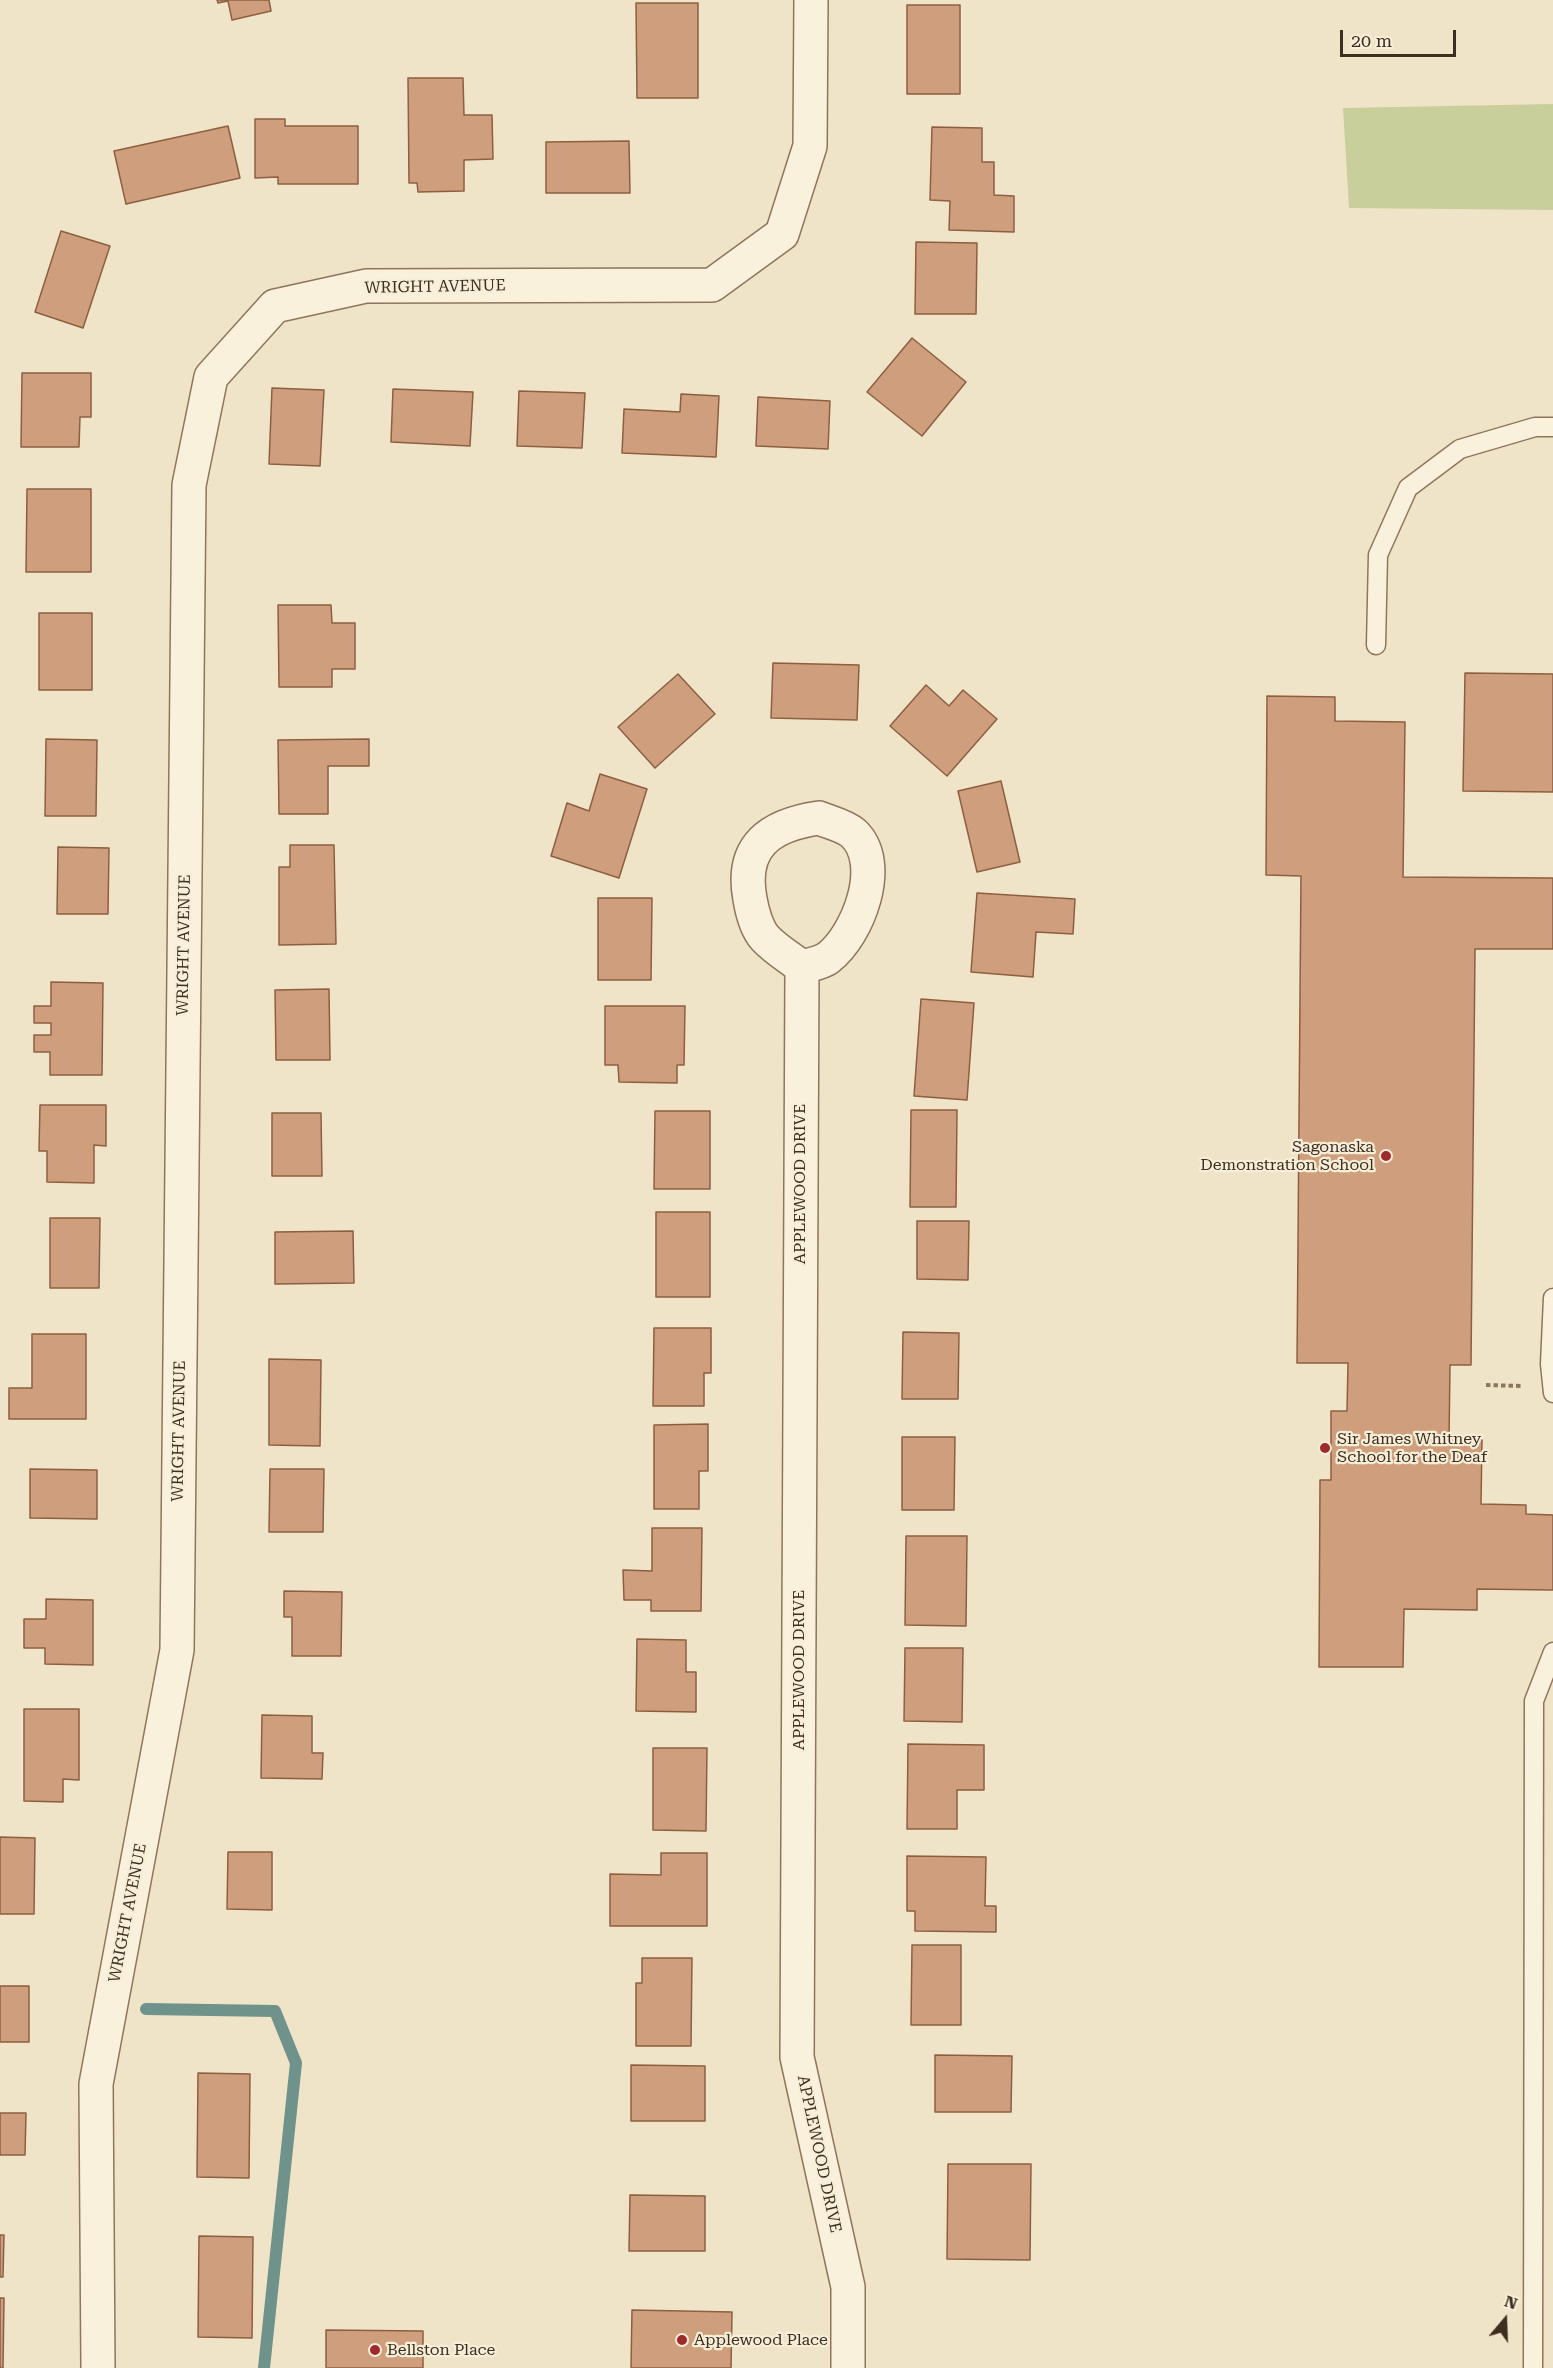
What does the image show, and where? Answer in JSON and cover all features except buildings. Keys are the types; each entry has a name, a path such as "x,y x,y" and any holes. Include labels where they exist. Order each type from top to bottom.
{"street":[{"name":"WRIGHT AVENUE","path":"98,2368 96,2084 177,1650 189,485 211,377 275,306 366,286 712,285 782,234 810,146 811,0"},
{"path":"819,818 853,833 867,858 868,882 862,907 847,935 827,958 802,968 764,938 752,910 747,881 752,855 768,834 792,822 819,818"},
{"name":"APPLEWOOD DRIVE","path":"802,968 797,2057 848,2287 848,2368"}],"lane":[{"path":"1376,645 1378,555 1408,488 1460,449 1534,427 1553,427"},
{"path":"1552,1390 1553,1298"},
{"path":"1533,2368 1534,1701 1553,1652"}],"path":[{"path":"1486,1385 1552,1390"}],"green space":[{"path":"1553,104 1553,210 1349,208 1343,108"}],"waterway":[{"path":"146,2009 275,2011 296,2063 264,2368"}],"place":[{"name":"Sagonaska Demonstration School","path":"1386,1156"},
{"name":"Sir James Whitney School for the Deaf","path":"1325,1448"},
{"name":"Applewood Place","path":"682,2340"},
{"name":"Bellston Place","path":"375,2350"}]}
